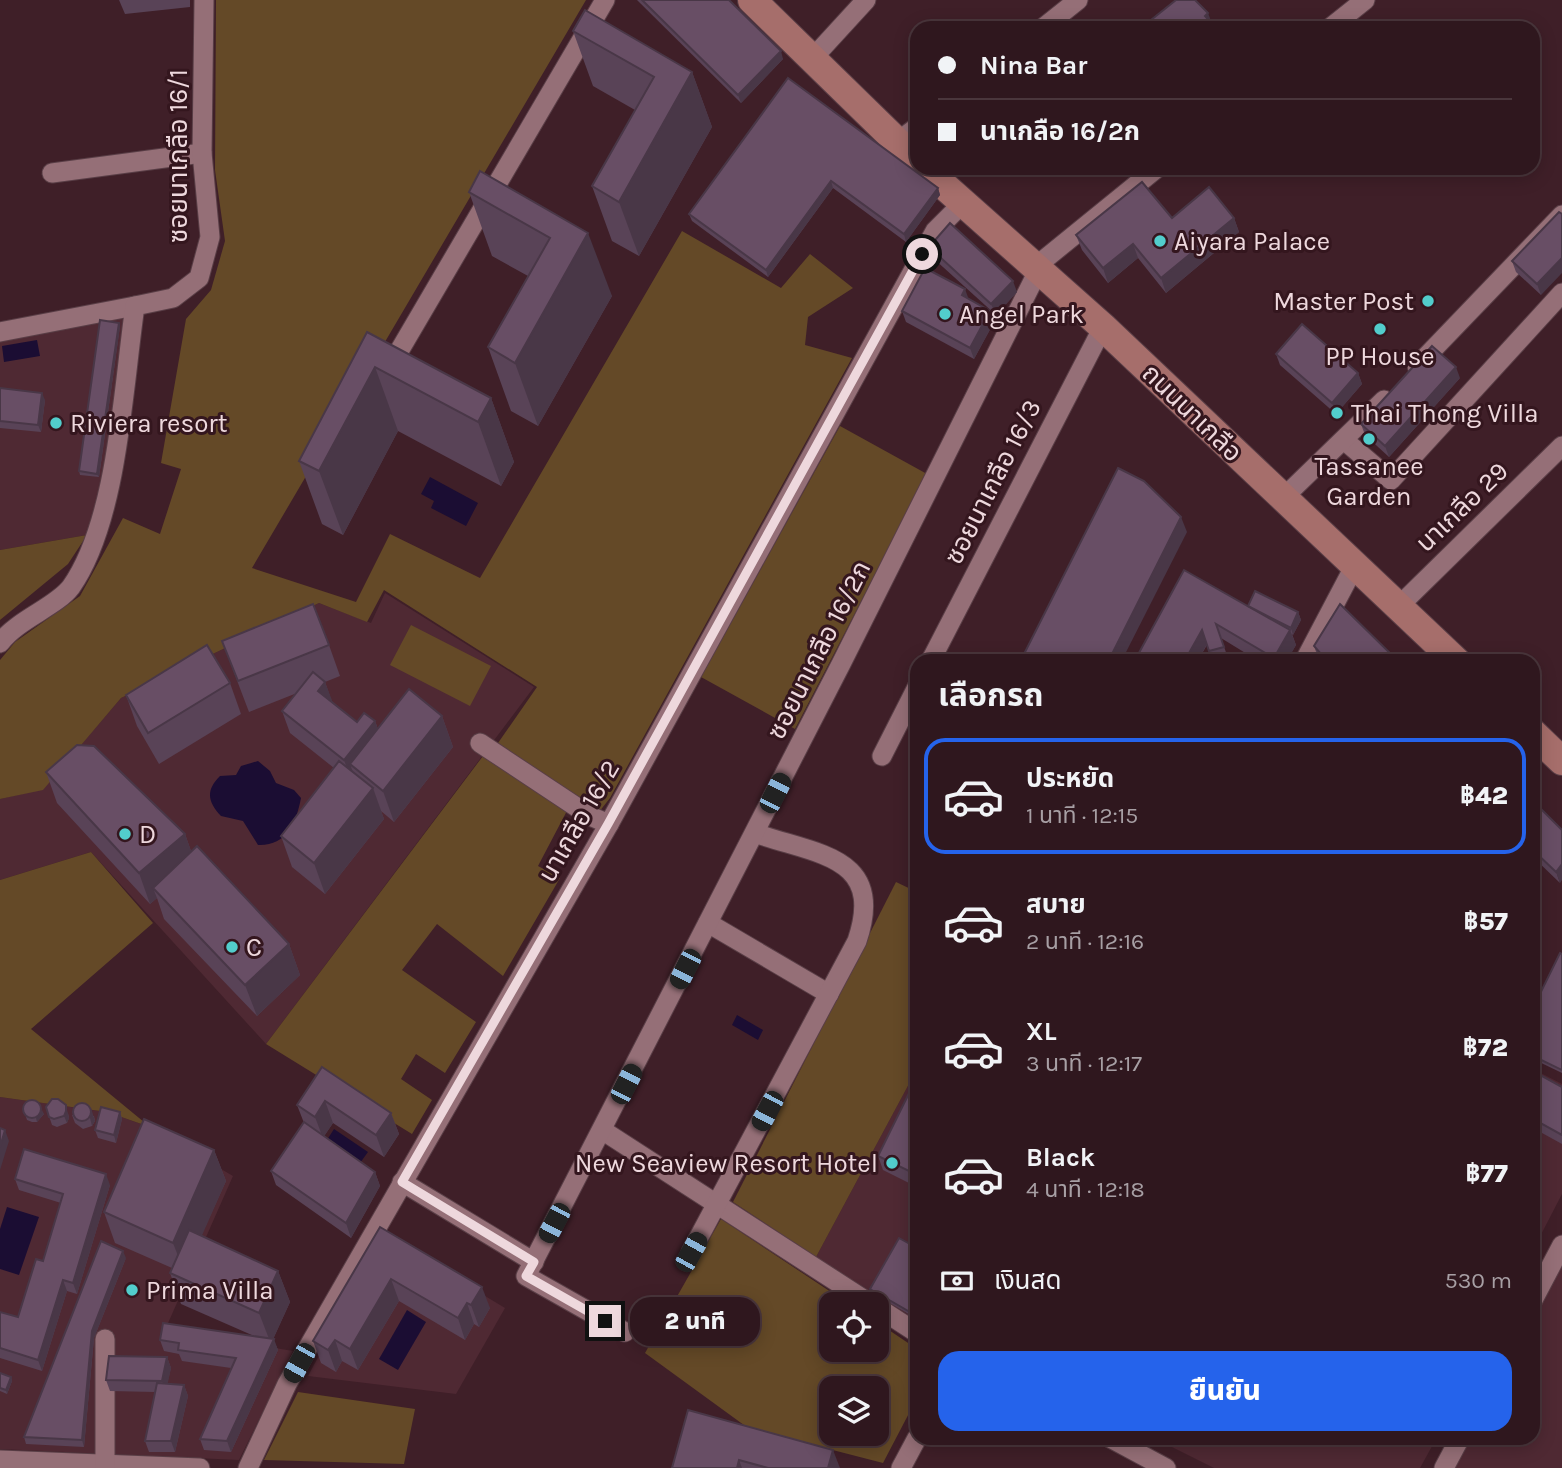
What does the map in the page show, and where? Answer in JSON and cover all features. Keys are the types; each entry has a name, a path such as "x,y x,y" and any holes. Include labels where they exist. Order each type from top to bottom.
{"street":[{"name":"ซอยนาเกลือ 16/1","path":"0,332 173,298 199,278 210,237 202,153 204,0"},
{"path":"379,386 605,0"},
{"path":"752,0 811,60 910,144"},
{"path":"811,60 866,0"},
{"path":"1052,21 1078,0"},
{"path":"1339,21 1365,0"},
{"path":"52,173 202,153"},
{"name":"ถนนนาเกลือ","path":"931,175 1102,327 1449,654"},
{"path":"1037,268 1149,175"},
{"name":"นาเกลือ 16/2","path":"248,1468 287,1384 608,824 935,231 962,204"},
{"path":"1282,499 1345,441 1562,215"},
{"name":"ซอยนาเกลือ 16/2ก","path":"530,1269 709,923 1037,268"},
{"path":"1345,441 1391,480 1562,293"},
{"path":"0,643 8,632 70,589 91,547 106,506 135,306"},
{"name":"ซอยนาเกลือ 16/3","path":"934,654 1102,327"},
{"name":"นาเกลือ 29","path":"1399,606 1559,455"},
{"path":"1308,654 1354,567"},
{"path":"882,756 910,701"},
{"path":"1540,740 1562,761"},
{"path":"480,743 590,816 608,824"},
{"path":"691,1252 829,994 862,928 866,907 857,874 839,860 755,832"},
{"path":"709,923 829,994"},
{"path":"602,1130 852,1292"},
{"path":"402,1182 625,1332"},
{"path":"1540,1287 1562,1245"},
{"path":"889,1315 910,1328"},
{"path":"104,1465 105,1339"},
{"path":"901,1468 913,1445"},
{"path":"1123,1445 1166,1468"},
{"path":"1444,1468 1456,1445"},
{"path":"0,1460 200,1468"}],"shaded area":[{"path":"216,0 586,0 252,568 356,602 390,534 480,578 682,231 781,288 810,254 853,288 808,317 805,345 852,358 610,798 599,812 498,743 537,687 384,590 367,622 319,603 121,698 43,790 0,799 0,660 15,642 80,596 123,518 160,534 181,469 161,463 186,319 211,290 225,241 215,170"},
{"name":"Riviera resort","path":"128,313 101,505 87,535 0,550 0,342"},
{"path":"37,340 40,356 4,362 2,346"},
{"path":"840,426 927,474 795,729 701,677"},
{"path":"430,477 478,503 466,526 431,508 434,501 421,494"},
{"path":"87,535 68,564 0,620 0,550"},
{"path":"385,593 534,687 266,1044 91,852 0,880 0,799 43,789 121,698 319,603 371,623"},
{"path":"411,625 491,666 470,706 390,665"},
{"path":"486,752 569,807 538,866 560,878 503,976 437,924 402,970 476,1022 445,1073 416,1054 401,1079 432,1100 412,1134 266,1044"},
{"path":"258,761 270,771 276,783 294,790 301,798 293,825 288,832 276,842 258,845 243,821 221,816 213,805 210,791 220,776 236,775 241,766"},
{"path":"91,852 153,923 31,1029 150,1127 107,1112 0,1097 0,880"},
{"path":"896,882 910,889 910,1082 816,1257 733,1202"},
{"path":"737,1015 763,1030 758,1040 732,1025"},
{"path":"1540,1073 1562,1084 1562,1194 1540,1236"},
{"name":"New Seaview Resort Hotel","path":"910,1082 910,1322 889,1308 889,1292 867,1292 816,1257"},
{"name":"Prima Villa","path":"0,1097 107,1112 150,1127 233,1176 165,1330 293,1351 239,1460 0,1449"},
{"path":"334,1129 368,1152 360,1163 327,1140"},
{"path":"7,1207 39,1217 19,1275 0,1269 0,1229"},
{"path":"721,1219 831,1292 819,1292 819,1362 889,1362 889,1330 910,1344 910,1411 883,1463 748,1428 645,1353"},
{"path":"384,1235 505,1308 456,1394 308,1376"},
{"path":"1562,1261 1562,1468 1454,1468 1466,1445 1540,1445 1540,1303"},
{"path":"407,1310 426,1322 398,1370 379,1359"},
{"path":"298,1392 415,1409 404,1464 264,1460"},
{"path":"1168,1445 1432,1445 1420,1468 1214,1468"}],"building":[{"path":"642,0 729,0 781,51 738,95"},
{"path":"1176,0 1195,0 1208,13 1205,16 1210,21 1150,21"},
{"path":"585,10 692,72 619,202 592,186 654,77 573,31"},
{"path":"788,78 910,167 910,175 920,175 938,188 904,234 831,181 766,270 689,214"},
{"path":"480,171 588,233 515,363 488,347 550,238 469,192"},
{"name":"Aiyara Palace","path":"1142,182 1172,218 1209,187 1234,218 1161,278 1133,244 1103,268 1076,235"},
{"path":"1559,212 1562,214 1562,258 1537,284 1512,261"},
{"path":"950,223 1013,281 991,304 929,247"},
{"name":"Angel Park","path":"925,268 965,289 962,295 990,311 970,348 902,311"},
{"path":"100,320 119,323 97,474 79,471"},
{"path":"1302,324 1358,373 1332,403 1276,354"},
{"path":"367,332 491,398 478,422 375,367 319,471 299,461"},
{"path":"1432,346 1456,367 1385,446 1361,424"},
{"path":"0,388 42,393 38,425 0,421"},
{"path":"1118,468 1144,481 1181,517 1112,654 1024,654"},
{"path":"1184,570 1290,630 1276,654 1267,654 1216,624 1224,647 1209,651 1202,630 1188,654 1138,654"},
{"path":"1255,591 1298,612 1291,628 1248,606"},
{"path":"313,604 329,645 238,681 222,641"},
{"path":"1340,604 1391,654 1321,654 1314,646"},
{"path":"207,645 230,683 148,733 126,695"},
{"path":"313,672 325,682 318,691 357,722 364,713 375,721 344,760 282,711"},
{"path":"409,689 442,716 383,791 350,764"},
{"path":"77,745 94,746 185,834 139,873 46,772"},
{"path":"339,761 373,788 314,863 281,836"},
{"path":"1540,808 1562,830 1562,864 1556,872 1540,857"},
{"name":"C","path":"197,846 289,944 245,985 153,888"},
{"path":"1560,953 1562,954 1562,1070 1540,1059 1540,994"},
{"path":"322,1067 391,1113 376,1135 325,1101 315,1117 297,1105"},
{"path":"1540,1075 1562,1087 1562,1135 1540,1123"},
{"path":"910,1091 910,1172 878,1156"},
{"path":"52,1099 58,1099 66,1105 64,1116 54,1119 49,1117 46,1107"},
{"path":"28,1100 36,1100 41,1109 39,1116 28,1118 23,1113 23,1105"},
{"path":"78,1103 86,1103 91,1112 89,1119 78,1121 73,1116 73,1108"},
{"path":"101,1107 120,1112 114,1135 95,1130"},
{"path":"144,1119 214,1150 173,1243 104,1212"},
{"path":"304,1122 375,1172 346,1223 271,1171"},
{"path":"0,1128 5,1130 0,1147"},
{"path":"24,1149 106,1174 73,1283 63,1280 38,1360 0,1348 0,1312 18,1317 36,1259 43,1261 63,1194 15,1179"},
{"path":"380,1227 482,1287 471,1305 467,1303 458,1318 391,1279 350,1349 335,1340 328,1350 313,1341"},
{"path":"189,1230 278,1271 259,1313 170,1273"},
{"path":"899,1238 910,1244 910,1312 889,1300 889,1292 875,1292 870,1289"},
{"path":"101,1241 123,1251 92,1331 82,1440 24,1437"},
{"path":"163,1323 274,1339 227,1441 200,1439 236,1358 178,1350 179,1343 160,1340"},
{"path":"109,1356 167,1357 162,1381 106,1380"},
{"path":"0,1373 11,1377 6,1390 0,1388"},
{"path":"157,1383 184,1385 171,1441 145,1441"},
{"path":"688,1410 833,1450 828,1468 768,1468 739,1460 737,1468 672,1468"}],"place":[{"name":"Aiyara Palace","path":"1160,241"},
{"name":"Master Post","path":"1428,301"},
{"name":"Angel Park","path":"945,314"},
{"name":"PP House","path":"1380,329"},
{"name":"Thai Thong Villa","path":"1337,413"},
{"name":"Riviera resort","path":"56,423"},
{"name":"Tassanee Garden","path":"1369,439"},
{"name":"D","path":"125,834"},
{"name":"C","path":"232,947"},
{"name":"New Seaview Resort Hotel","path":"892,1163"},
{"name":"Prima Villa","path":"132,1290"}],"route":[{"path":"605,1321 526,1276 534,1262 402,1182 608,824 922,254"}]}
